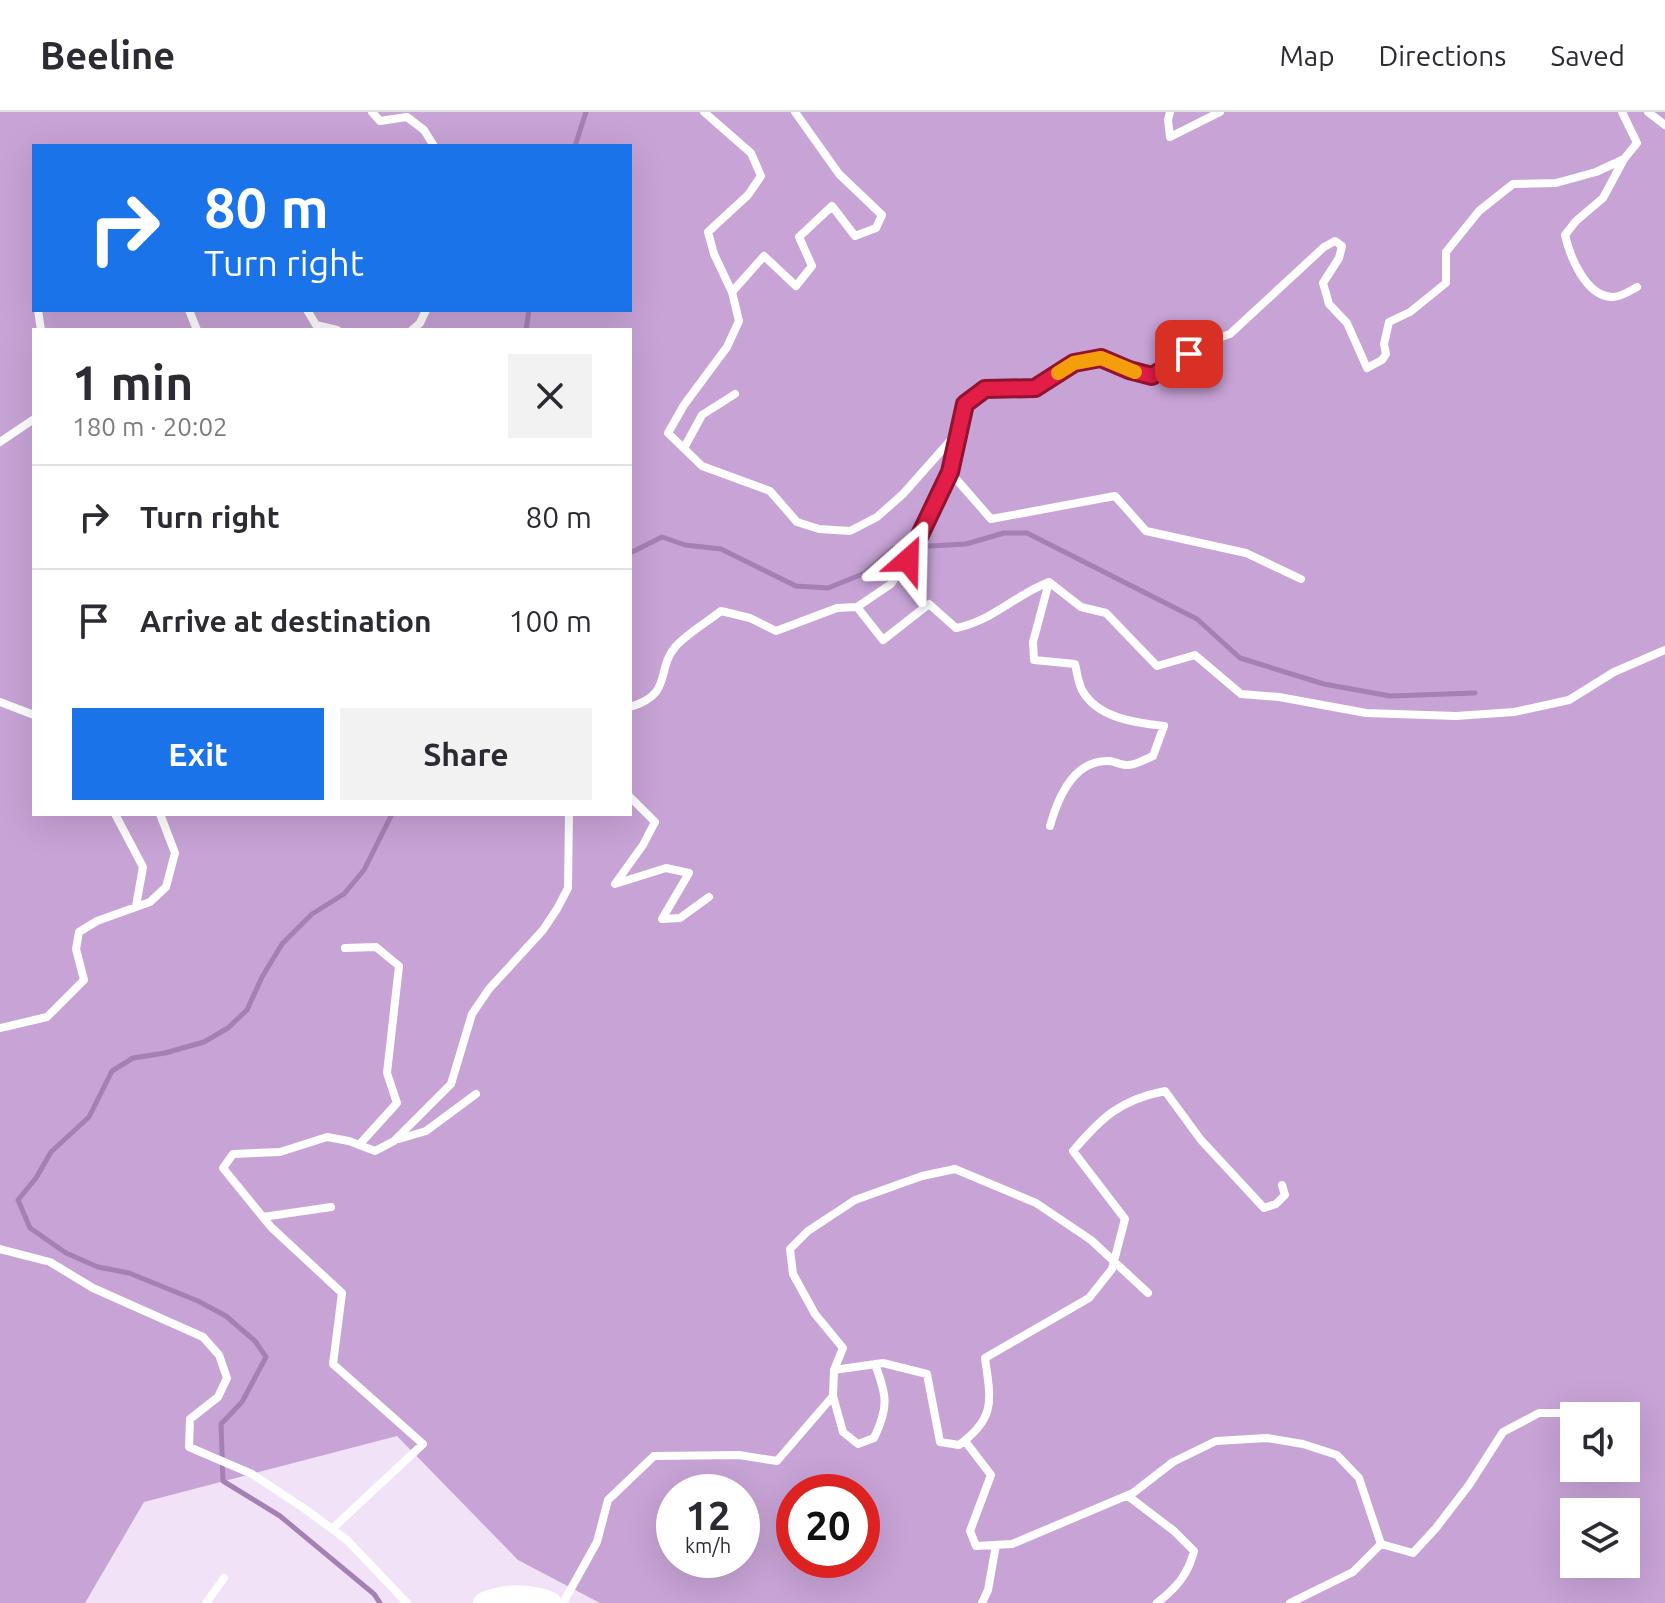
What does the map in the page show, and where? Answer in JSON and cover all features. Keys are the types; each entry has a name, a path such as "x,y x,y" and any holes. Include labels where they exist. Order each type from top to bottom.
{"street":[{"path":"484,1603 507,1597 536,1596 551,1603"}],"lane":[{"path":"372,112 380,121 407,117 424,130 433,144"},
{"path":"704,112 751,153 761,176 748,195 708,232 714,254 732,292 739,321 727,347 684,405 668,433 702,466 770,491 797,522 819,529 850,531 886,510 961,428"},
{"path":"732,292 764,256 796,286 812,266 799,237 832,206 855,236 876,228 882,215 839,174 795,112"},
{"path":"1170,112 1170,137 1220,112"},
{"path":"1622,112 1637,143 1624,159 1603,198 1565,235 1569,253 1581,274 1600,295 1616,298 1637,287"},
{"path":"1648,112 1657,122 1665,125"},
{"path":"632,706 644,703 655,693 664,679 676,646 721,611 750,618 776,631 837,608 857,607 891,584 909,556 950,472 965,404 985,389 1035,388 1074,363 1101,358 1152,376 1204,343 1230,334 1324,247 1335,241 1342,246 1339,258 1323,283 1329,304 1347,323 1367,368 1382,360 1386,354 1384,344 1389,322 1410,312 1446,283 1446,252 1479,211 1513,184 1556,183 1596,172 1624,159"},
{"path":"308,312 316,325 329,328"},
{"path":"684,448 702,415 735,394"},
{"path":"0,442 32,420"},
{"path":"950,472 991,519 1115,496 1146,531 1246,553 1301,579"},
{"path":"857,607 883,640 929,604 956,628 977,624 1029,589 1049,582"},
{"path":"1049,582 1081,607 1106,613 1157,666 1195,655 1241,694 1279,697 1366,713 1456,716 1514,712 1569,700 1614,672 1665,650"},
{"path":"1049,582 1033,642 1034,660 1075,664 1081,689 1092,702 1128,722 1164,726 1153,756 1129,765 1108,761 1086,766 1069,781 1055,805 1050,826"},
{"path":"0,702 32,714"},
{"path":"632,799 655,822 615,884 666,868 689,873 662,919 680,918 709,897"},
{"path":"116,816 143,867 136,906"},
{"path":"0,1028 47,1017 84,980 76,949 79,932 97,921 150,902 166,887 175,853 161,816"},
{"path":"394,1141 451,1084 472,1014 489,989 543,930 568,888 569,816"},
{"path":"345,948 376,947 399,966 387,1073 397,1103 359,1145"},
{"path":"834,1370 883,1363 927,1374 940,1442 959,1445 965,1441 987,1420 985,1358 1089,1298 1112,1269 1125,1219 1073,1151 1101,1119 1139,1096 1165,1091 1201,1140 1264,1208 1276,1204 1285,1195 1282,1185"},
{"path":"332,1529 423,1444 333,1364 342,1293 263,1217 223,1168 233,1154 280,1152 327,1137 375,1151 426,1131 476,1094"},
{"path":"875,1364 886,1392 885,1416 874,1438 858,1444 843,1432 833,1396 834,1370 843,1348 815,1314 793,1274 790,1249 808,1231 855,1200 922,1176 955,1169 1036,1203 1115,1259 1148,1293"},
{"path":"263,1217 331,1207"},
{"path":"0,1249 50,1262 93,1288 203,1337 219,1355 227,1378 218,1397 190,1419 189,1447 252,1474 332,1529 347,1540 407,1603"},
{"path":"563,1603 597,1542 608,1500 654,1456 739,1455 777,1461 833,1396"},
{"path":"1381,1544 1413,1553 1469,1485 1503,1432 1539,1413 1560,1413"},
{"path":"965,1441 991,1475 970,1531 976,1546 1012,1544 1128,1496 1173,1462 1216,1441 1267,1438 1303,1444 1337,1455 1359,1478 1381,1544"},
{"path":"1128,1496 1174,1531 1194,1551 1189,1569 1174,1590 1157,1603"},
{"path":"1290,1603 1353,1572 1381,1544"},
{"path":"982,1603 988,1590 996,1545"},
{"path":"206,1603 224,1578"}],"shaded area":[{"path":"0,112 1665,112 1665,1603 600,1603 518,1560 397,1436 144,1502 85,1603 0,1603"}],"waterway":[{"path":"576,144 586,112"},
{"path":"526,328 529,312"},
{"path":"632,552 662,537 685,545 721,549 796,586 828,588 865,573 894,548 966,544 1004,533 1027,533 1197,619 1240,658 1324,684 1390,696 1475,693"},
{"path":"380,1603 374,1594 280,1516 223,1481 221,1424 242,1402 266,1357 255,1341 226,1316 198,1301 129,1273 98,1267 66,1253 30,1228 18,1200 51,1152 89,1117 112,1071 133,1058 204,1042 228,1028 247,1010 282,944 312,914 344,894 364,870 391,816"}],"slow traffic":[{"path":"1058,373 1074,363 1101,358 1135,372"}],"route":[{"path":"908,560 950,472 965,404 985,389 1035,388 1074,363 1101,358 1152,376 1189,354"}]}
